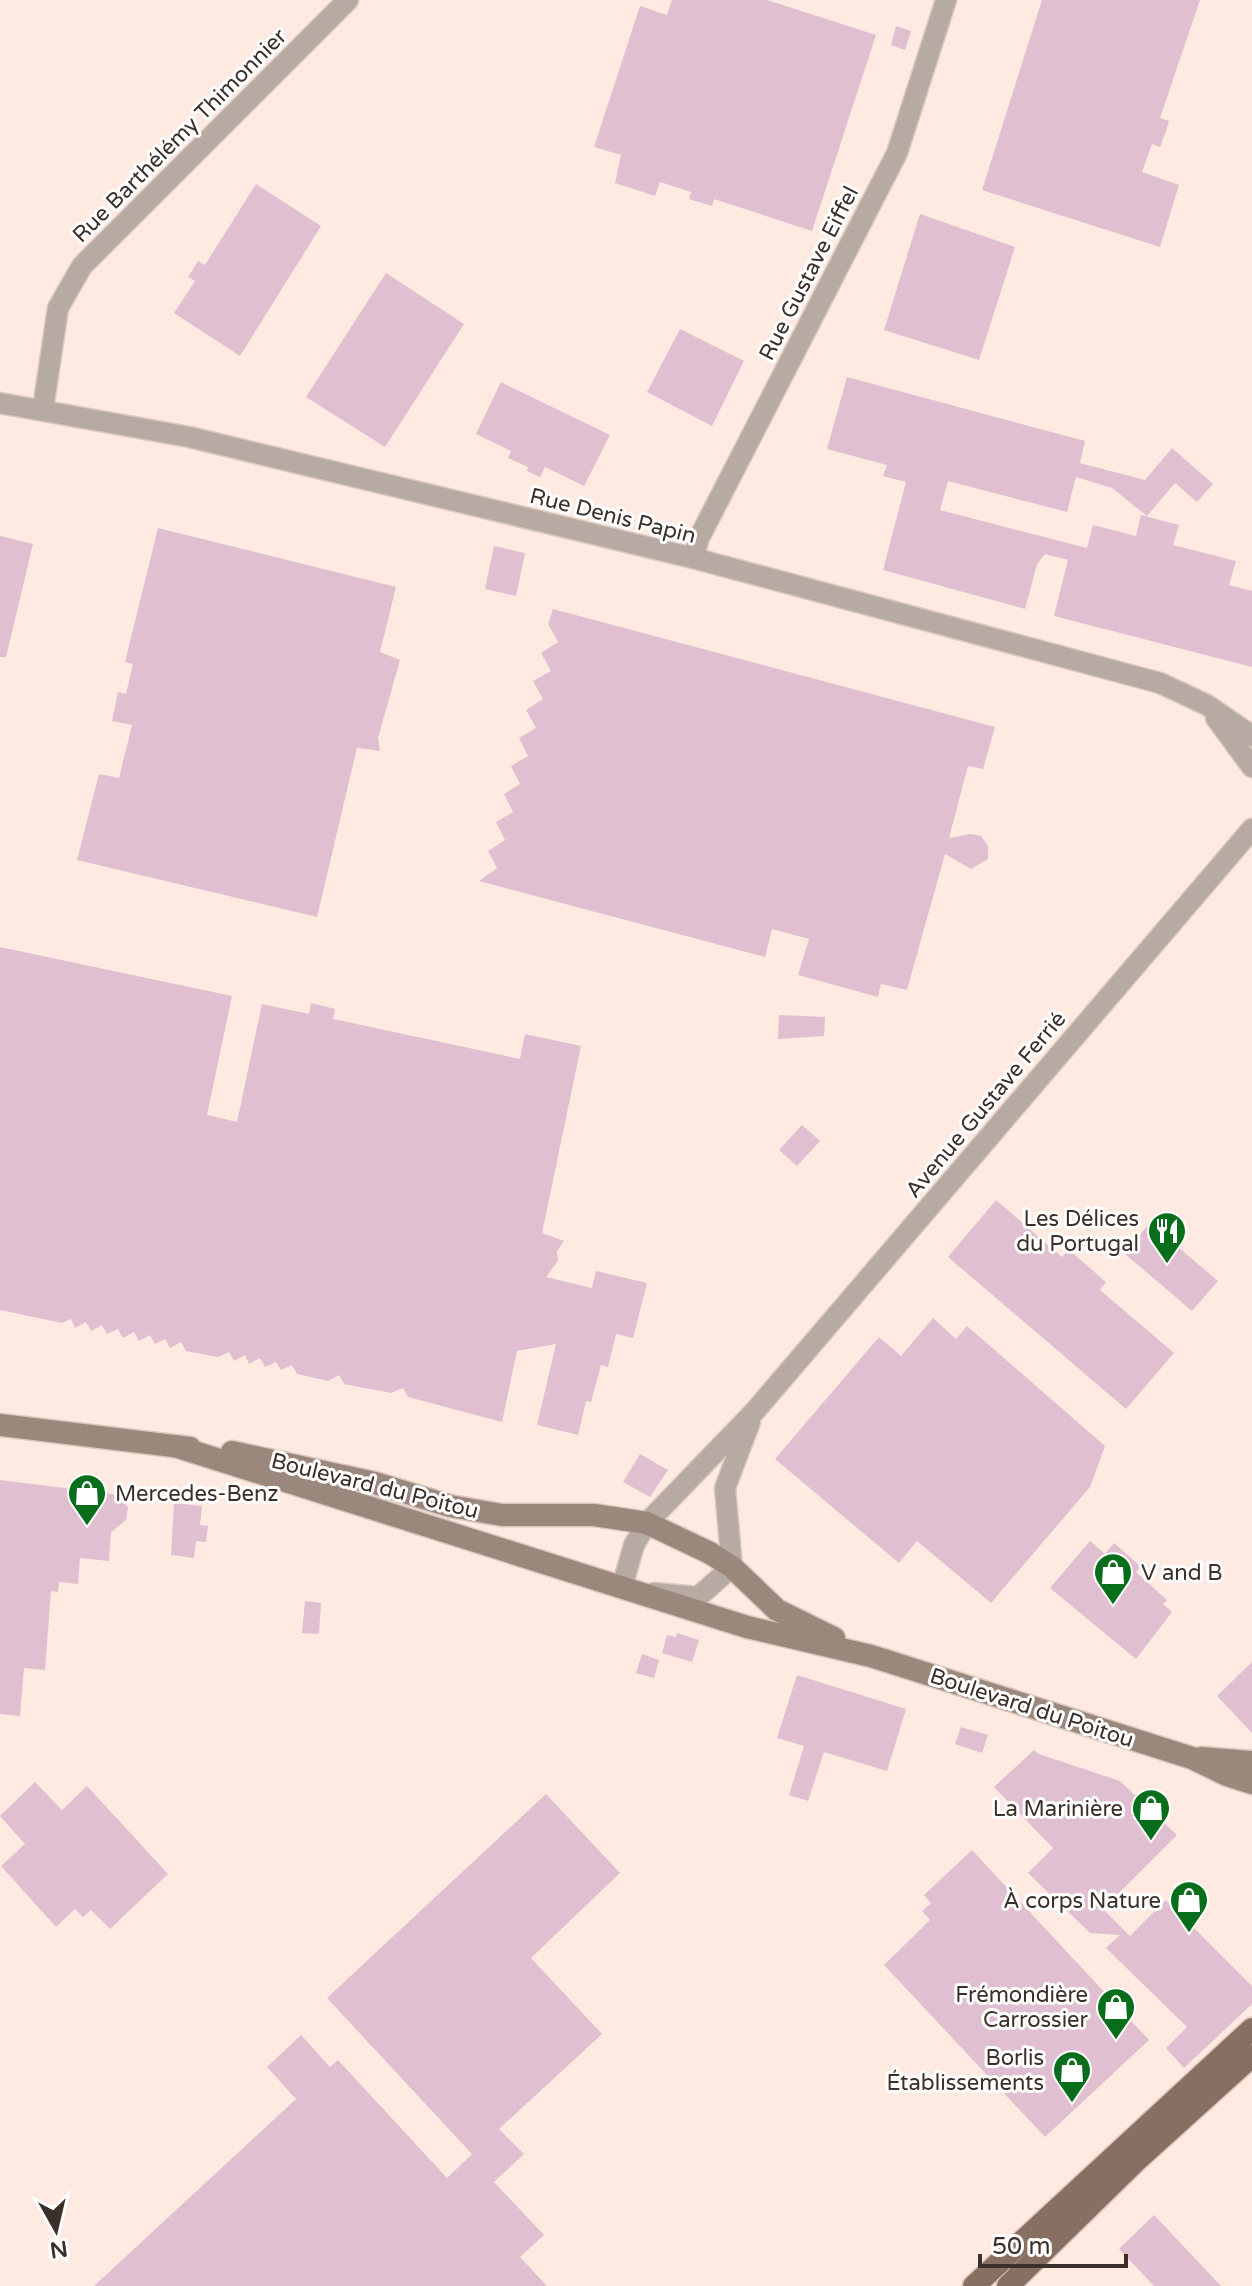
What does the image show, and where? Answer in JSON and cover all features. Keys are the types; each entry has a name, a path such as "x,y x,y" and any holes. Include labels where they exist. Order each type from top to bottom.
{"main road":[{"name":"Boulevard du Poitou","path":"0,1425 273,1459 375,1483 450,1506 502,1515 594,1515 647,1523 732,1567 777,1610 871,1656"},
{"name":"Boulevard du Poitou","path":"175,1446 776,1635 871,1656 1192,1758 1252,1783"},
{"name":"Boulevard du Poitou","path":"1192,1758 1252,1762"},
{"path":"974,2286 1252,2029"},
{"path":"1008,2286 1139,2158 1252,2056"}],"street":[{"name":"Rue Barthélémy Thimonnier","path":"43,409 58,308 82,266 348,0"},
{"name":"Rue Gustave Eiffel","path":"693,558 699,538 897,153 946,0"},
{"name":"Rue Denis Papin","path":"0,403 189,437 693,558 1160,683 1207,705 1252,736"},
{"name":"Rue Denis Papin","path":"1207,705 1252,716"},
{"name":"Rue Denis Papin","path":"1207,705 1252,767"},
{"name":"Avenue Gustave Ferrié","path":"633,1591 634,1545 647,1523 755,1411 1252,829"},
{"name":"Avenue Gustave Ferrié","path":"732,1567 725,1488 755,1411"},
{"path":"633,1591 698,1597 732,1567"}],"building":[{"path":"672,0 767,0 876,35 812,231 714,199 712,206 689,199 691,192 660,182 655,196 615,183 621,155 594,147 640,6 667,15"},
{"path":"1042,0 1200,0 1160,118 1169,121 1166,131 1160,147 1152,144 1142,172 1179,185 1160,247 982,190"},
{"path":"896,26 911,31 905,50 891,45"},
{"path":"256,184 321,226 240,356 174,313 195,281 188,277 198,261 205,265"},
{"path":"920,214 1015,247 979,360 884,330"},
{"path":"386,273 464,324 385,447 306,397"},
{"path":"680,329 744,361 712,426 647,392"},
{"path":"847,377 1085,441 1080,463 1145,480 1172,448 1213,484 1197,502 1175,483 1147,516 1112,488 1076,477 1067,512 948,481 940,510 1087,548 1093,525 1136,536 1141,515 1179,525 1173,545 1236,561 1229,585 1252,591 1252,667 1054,616 1068,560 1045,554 1037,564 1025,609 883,570 906,482 883,476 887,465 827,449"},
{"path":"501,382 610,435 584,486 545,467 540,477 527,471 528,467 508,458 511,451 476,434"},
{"path":"158,528 396,587 380,652 400,660 378,738 380,751 357,748 317,917 77,860 99,774 119,778 132,725 112,721 118,692 126,694 133,664 125,662"},
{"path":"0,536 33,544 6,657 0,657"},
{"path":"494,546 525,553 516,596 485,589"},
{"path":"553,609 995,727 983,769 968,766 949,838 971,834 981,836 988,846 988,859 971,869 945,854 907,990 881,984 878,997 798,975 809,939 772,929 765,957 479,881 497,868 488,851 505,840 496,822 513,812 504,794 520,784 511,766 528,756 519,738 536,728 526,710 543,699 533,681 551,671 541,653 558,642 548,624"},
{"path":"0,947 232,996 207,1115 237,1122 262,1004 309,1014 311,1003 335,1009 333,1019 520,1059 525,1034 581,1046 542,1233 564,1241 557,1251 558,1261 546,1277 592,1288 596,1271 647,1283 633,1338 616,1334 608,1367 601,1365 591,1402 586,1401 578,1435 537,1425 556,1344 517,1351 502,1422 408,1397 403,1388 391,1393 344,1384 339,1375 328,1381 297,1374 292,1365 281,1370 276,1362 265,1367 260,1358 249,1364 245,1355 234,1361 229,1352 218,1357 186,1351 181,1342 170,1348 165,1339 155,1344 150,1335 139,1341 134,1332 123,1338 118,1329 107,1334 102,1325 91,1331 86,1322 75,1328 71,1319 62,1323 0,1310"},
{"path":"779,1015 825,1017 824,1036 778,1039"},
{"path":"802,1125 820,1141 797,1166 779,1150"},
{"path":"996,1200 1062,1257 1069,1250 1106,1282 1100,1290 1174,1353 1126,1409 948,1257"},
{"path":"1150,1223 1218,1281 1192,1311 1124,1253"},
{"path":"933,1318 956,1339 967,1326 1105,1446 1090,1487 991,1603 917,1541 899,1563 775,1459 879,1337 901,1356"},
{"path":"640,1454 668,1470 650,1497 623,1482"},
{"path":"0,1480 113,1494 128,1507 126,1520 111,1532 109,1561 80,1558 78,1584 59,1582 58,1592 51,1591 45,1670 24,1668 20,1716 0,1714"},
{"path":"174,1503 202,1506 200,1525 208,1526 206,1542 196,1541 194,1558 171,1555"},
{"path":"1090,1541 1105,1554 1114,1543 1141,1567 1136,1572 1167,1600 1163,1604 1172,1612 1136,1659 1050,1588"},
{"path":"305,1601 321,1603 319,1634 302,1633"},
{"path":"677,1633 699,1640 692,1662 662,1653 667,1635 676,1637"},
{"path":"642,1654 659,1660 654,1678 636,1673"},
{"path":"1252,1662 1252,1733 1217,1696"},
{"path":"797,1675 906,1709 887,1771 824,1752 808,1801 789,1795 804,1746 777,1738"},
{"path":"961,1727 988,1735 982,1753 955,1744"},
{"path":"1034,1750 1120,1781 1177,1835 1103,1909 1130,1936 1166,1900 1252,1986 1252,2004 1184,2068 1166,2048 1187,2027 1106,1948 1120,1935 1090,1933 1028,1873 1053,1848 994,1787"},
{"path":"35,1782 62,1810 87,1786 168,1874 110,1929 91,1910 83,1917 75,1909 56,1927 1,1866 25,1844 0,1816"},
{"path":"546,1794 620,1873 531,1958 602,2034 499,2129 524,2154 494,2182 544,2235 520,2257 547,2286 94,2286 296,2099 267,2067 301,2035 330,2067 338,2060 447,2178 472,2154 327,1998"},
{"path":"972,1850 1149,2040 1045,2137 884,1965 930,1920 922,1911 931,1903 924,1895"},
{"path":"1154,2215 1221,2286 1154,2286 1119,2249"}],"place":[{"name":"Les Délices du Portugal","path":"1167,1265"},
{"name":"Mercedes-Benz","path":"87,1527"},
{"name":"V and B","path":"1113,1606"},
{"name":"La Marinière","path":"1151,1842"},
{"name":"À corps Nature","path":"1189,1934"},
{"name":"Frémondière Carrossier","path":"1116,2041"},
{"name":"Borlis Établissements","path":"1072,2104"}]}
